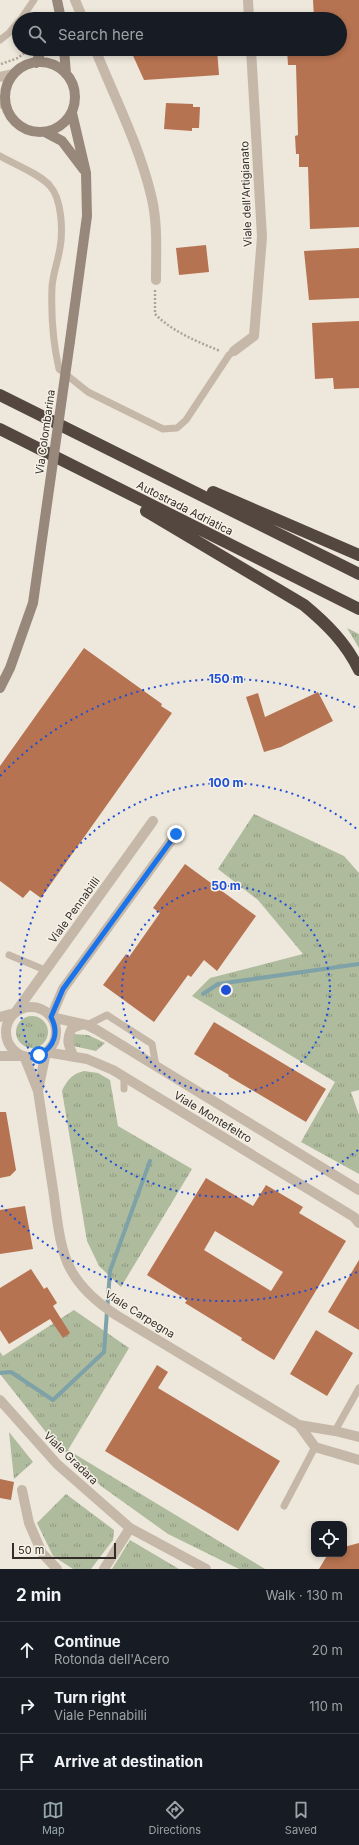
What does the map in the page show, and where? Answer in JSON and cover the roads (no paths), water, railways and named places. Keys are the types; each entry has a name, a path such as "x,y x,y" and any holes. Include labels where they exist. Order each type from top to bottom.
{"highway":[{"name":"Autostrada Adriatica","path":"0,395 359,574"},
{"name":"Autostrada Adriatica","path":"0,429 359,609"},
{"path":"88,438 359,555"},
{"path":"72,465 304,605 325,622 339,638 353,658 359,670"}],"street":[{"path":"76,0 80,12"},
{"path":"248,0 249,12"},
{"path":"36,63 39,56"},
{"path":"65,56 66,74"},
{"path":"98,56 143,167 152,196 156,229 156,280"},
{"name":"Viale dell'Artigianato","path":"231,353 254,336 262,237 251,56"},
{"path":"45,132 60,126 72,113 76,97 73,85 66,74 52,64 36,63 20,69 14,74 6,90 3,104 20,127 28,131 45,132 62,141 86,173"},
{"path":"0,77 14,74"},
{"name":"Via Colombarina","path":"0,688 10,668 33,603 87,216 86,173 72,113"},
{"name":"Viale Pennabilli","path":"16,1012 153,821"},
{"path":"51,1017 63,989 176,834"},
{"path":"0,1017 22,1009 38,1008 51,1017 56,1031 52,1046 46,1052 32,1057 0,1056"},
{"path":"16,1012 7,1025 7,1041 17,1053 24,1056"},
{"name":"Viale Montefeltro","path":"51,1017 85,1024 359,1190"},
{"path":"74,1056 67,1043 68,1035 72,1028 85,1024"},
{"name":"Viale Montefeltro","path":"46,1052 87,1059 124,1078 198,1127 357,1218"},
{"name":"Viale Carpegna","path":"38,1091 46,1052"},
{"name":"Viale Carpegna","path":"24,1056 38,1091 57,1216 64,1252 70,1270 82,1286 99,1303 116,1315 299,1425 315,1447"},
{"name":"Viale Gradara","path":"0,1400 57,1464 130,1528 206,1569"},
{"name":"Viale Carpegna","path":"299,1425 335,1430 359,1437"},
{"path":"315,1447 359,1460"},
{"path":"22,1490 29,1523 42,1553 57,1569"},
{"path":"104,1569 130,1528"}],"lane":[{"path":"26,12 34,0"},
{"path":"0,40 12,29"},
{"path":"0,156 50,185 57,197 60,211 61,247 54,270 52,286 55,342 59,369 88,392 163,429 177,428 186,420 231,353"},
{"path":"8,955 45,970"},
{"path":"85,1024 107,1015 152,1044 156,1066"},
{"path":"124,1078 124,1089"},
{"path":"335,1430 359,1388"},
{"path":"284,1506 315,1447"}],"waterway":[{"path":"203,994 218,984 359,964"},
{"path":"0,1373 11,1372 53,1400 104,1352 110,1271 150,1161"}]}
